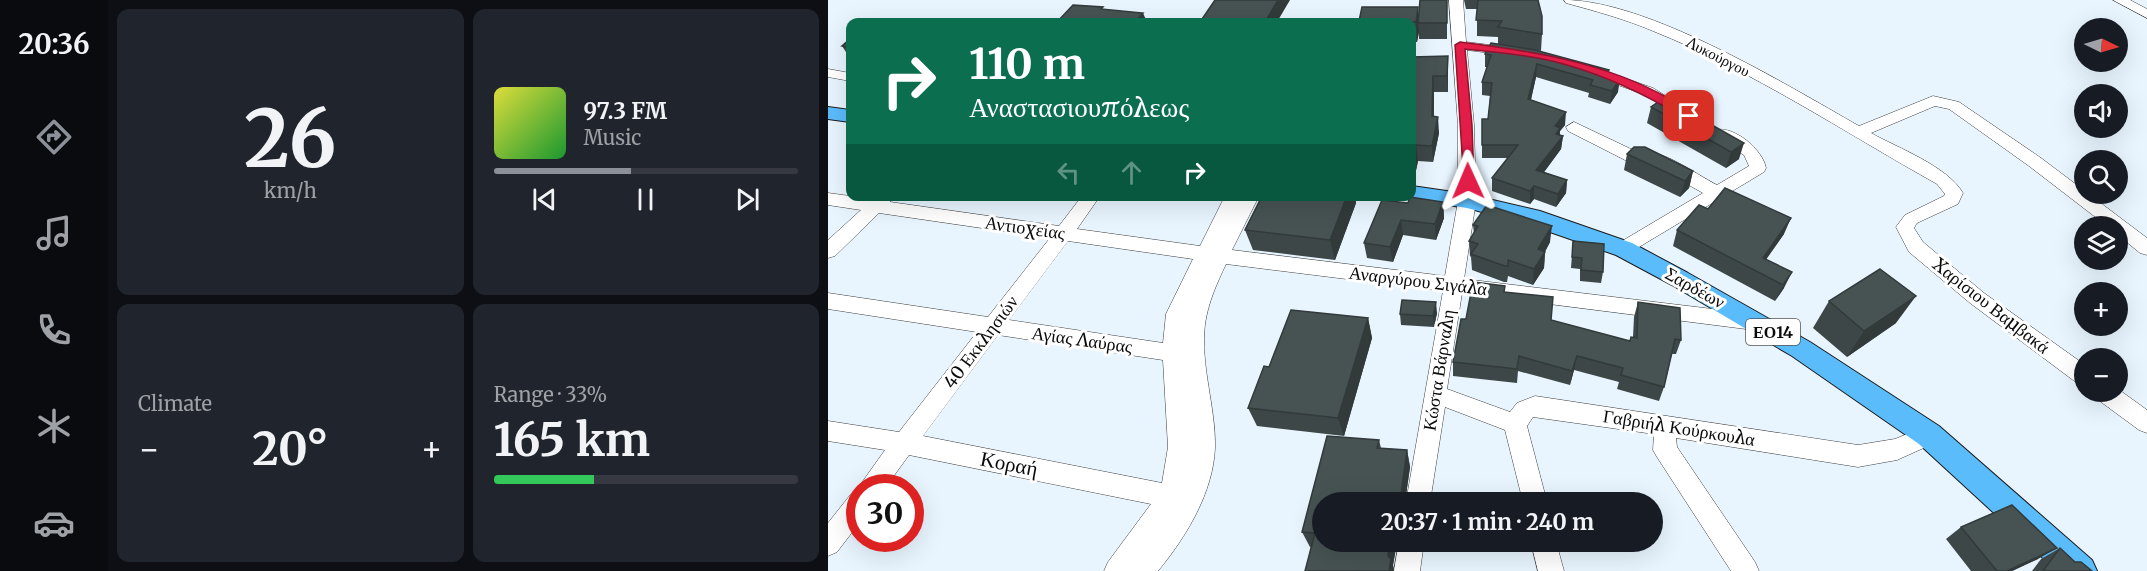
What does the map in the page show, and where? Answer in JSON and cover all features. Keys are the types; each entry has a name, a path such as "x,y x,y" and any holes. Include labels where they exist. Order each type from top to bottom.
{"main road":[{"path":"828,113 846,115"},
{"name":"Σαρδέων","path":"1416,194 1467,201 1532,217 1624,249 1757,322 1929,435 2081,571"}],"street":[{"name":"Κώστα Βάρναλη","path":"1420,492 1467,201 1467,125 1456,0"},
{"name":"Λυκούργου","path":"1571,0 1669,32 1811,105 1943,180 1954,193 1952,200 1911,219 1905,227"},
{"path":"2120,0 2147,14"},
{"path":"1460,45 1533,54"},
{"path":"1579,66 1648,92 1751,152 1757,160 1758,168 1624,249"},
{"path":"828,73 846,76"},
{"path":"1857,133 1926,103 1944,102 1963,110 2147,248"},
{"path":"1574,127 1631,156 1644,155 1666,164 1717,193"},
{"name":"Αντιοχείας","path":"828,199 846,200"},
{"path":"828,251 881,201"},
{"name":"Αντιοχείας","path":"881,201 1063,234 1213,255"},
{"name":"40 Εκκλησιών","path":"881,474 1088,201"},
{"path":"1117,571 1157,518 1179,498 1202,469 1204,449 1184,350 1194,327 1213,255 1232,201"},
{"path":"1213,255 1248,201"},
{"name":"Χαρίσιου Βαμβακά","path":"1905,227 1916,247 1977,298 2074,369"},
{"name":"Αναργύρου Σιγάλα","path":"1213,255 1757,322"},
{"name":"Αγίας Λαύρας","path":"828,301 992,327 1184,350"},
{"path":"1436,394 1515,424 1532,492"},
{"path":"2118,402 2147,423"},
{"name":"Γαβριήλ Κούρκουλα","path":"1515,424 1525,410 1536,406 1858,456 1897,449 1929,435"},
{"path":"1665,426 1665,450 1746,571"},
{"name":"Κοραή","path":"828,431 904,443 1179,498"},
{"path":"1141,571 1176,525 1179,498"},
{"path":"828,543 846,520"},
{"path":"1407,571 1410,552"},
{"path":"1546,552 1551,571"}],"building":[{"path":"1215,0 1278,0 1267,18 1203,18"},
{"path":"1420,0 1447,0 1447,23 1418,23"},
{"path":"1478,0 1538,0 1542,16 1542,34 1498,27 1502,21 1476,20"},
{"path":"1073,5 1143,13 1139,18 1061,18"},
{"path":"1362,7 1418,7 1416,22 1416,18 1360,18"},
{"path":"1491,43 1535,50 1609,70 1606,75 1620,79 1612,91 1590,85 1593,80 1537,64 1528,99 1566,112 1555,126 1560,128 1556,134 1563,136 1536,170 1567,180 1558,194 1534,186 1530,191 1492,178 1518,145 1482,145 1482,119 1488,119 1492,83 1482,82 1491,55 1485,54"},
{"path":"1448,56 1447,76 1433,76 1432,116 1438,117 1432,146 1416,145 1416,57"},
{"path":"1664,98 1744,143 1731,152 1651,107"},
{"path":"1634,147 1645,147 1693,171 1685,181 1627,154"},
{"path":"1725,188 1791,218 1763,258 1792,272 1783,285 1677,230 1699,205 1708,209"},
{"path":"1416,198 1443,202 1435,224 1401,220 1390,247 1364,243 1382,201 1408,203 1416,201"},
{"path":"1260,201 1345,201 1330,240 1245,230"},
{"path":"1487,205 1552,226 1538,249 1545,252 1534,269 1508,260 1508,266 1505,266 1471,254 1478,244 1469,241 1478,226 1473,225"},
{"path":"1573,241 1604,244 1603,272 1581,270 1582,258 1572,257"},
{"path":"1880,269 1916,296 1864,331 1829,301"},
{"path":"1473,282 1505,286 1504,292 1553,297 1551,320 1630,341 1631,337 1637,338 1638,302 1680,308 1681,340 1675,339 1664,387 1621,375 1623,368 1577,356 1572,371 1519,356 1517,369 1453,362 1461,319 1466,319"},
{"path":"1402,300 1436,302 1433,316 1400,314"},
{"path":"1291,310 1368,318 1338,418 1248,408 1264,366 1269,367"},
{"path":"1327,436 1379,440 1377,448 1407,450 1401,492 1312,492"},
{"path":"1312,494 1312,533 1302,532"},
{"path":"2012,505 2057,548 2007,571 1997,571 1961,527"},
{"path":"1312,544 1312,552 1389,552 1388,556 1391,559 1389,571 1305,571"},
{"path":"2060,548 2075,562 2081,562 2092,571 2043,571"}],"route":[{"path":"1468,181 1467,125 1460,45 1533,54 1569,62 1648,92 1689,116"}]}
